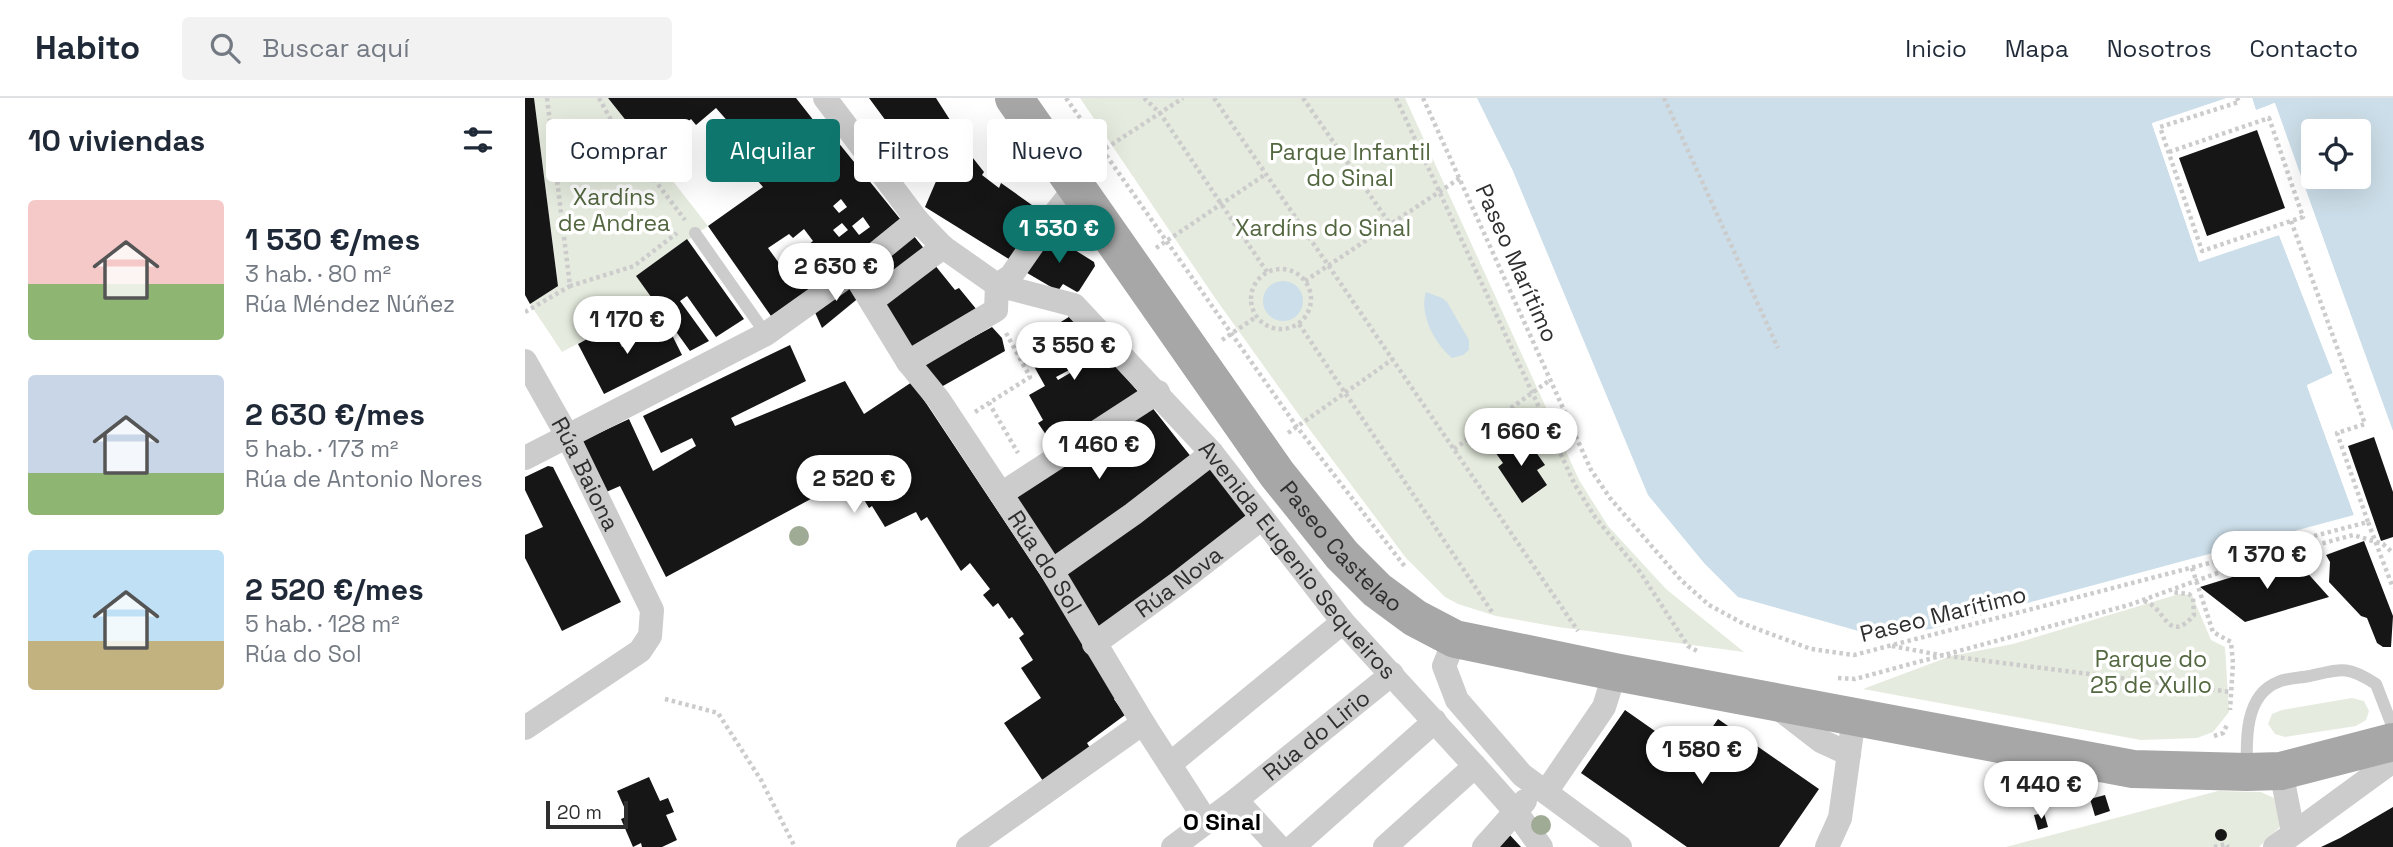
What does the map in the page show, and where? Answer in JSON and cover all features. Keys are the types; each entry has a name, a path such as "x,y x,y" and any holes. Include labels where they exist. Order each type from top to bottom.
{"main road":[{"name":"Paseo Castelao","path":"1014,98 1029,119"},
{"name":"Paseo Castelao","path":"1072,182 1262,452 1342,555 1377,590 1415,618 1455,639 1768,700 1852,735 2133,769 2264,771 2393,742"}],"street":[{"path":"825,98 917,220 943,247 997,285"},
{"path":"997,285 1011,276 1049,221 1070,182"},
{"path":"525,458 767,334 853,272 917,220"},
{"path":"871,301 943,247"},
{"name":"Rúa do Sol","path":"853,272 908,362 939,400 1052,571 1094,644 1206,821"},
{"path":"908,362 996,310 997,285"},
{"name":"Avenida Eugenio Sequeiros","path":"997,285 1074,305 1158,392 1212,453 1343,622 1516,812 1541,847"},
{"name":"Rúa Baiona","path":"525,361 568,437 643,588 653,618 650,636 640,651 525,728"},
{"path":"1001,494 1158,392"},
{"path":"1052,571 1133,514 1212,453"},
{"name":"Rúa Nova","path":"1094,644 1262,518"},
{"path":"1170,764 1343,622"},
{"path":"1455,639 1444,666 1457,700 1522,775 1620,847"},
{"path":"1483,847 1542,789 1604,707 1615,672"},
{"name":"Rúa do Lirio","path":"1173,847 1236,800 1392,674"},
{"path":"1293,847 1435,721"},
{"path":"968,847 1143,723"},
{"path":"1827,847 1840,818 1852,735"},
{"path":"2264,771 2284,840 2393,761"},
{"path":"1385,847 1475,766"},
{"path":"1236,800 1279,847"}],"lane":[{"path":"692,229 767,334"},
{"path":"2264,771 2246,739 2252,711 2261,694 2276,682 2345,668 2376,684 2393,728"}],"path":[{"path":"547,98 549,119"},
{"path":"599,98 610,119"},
{"path":"1066,98 1081,119"},
{"path":"1144,98 1160,113 1267,272"},
{"path":"1107,147 1184,98"},
{"path":"1215,98 1582,637 1570,635"},
{"path":"1303,98 1390,224"},
{"path":"1396,98 1574,485 1595,517 1640,572 1688,646 1696,652 1708,654"},
{"name":"Paseo Marítimo","path":"1423,98 1591,470 1610,498 1681,580 1709,605 1744,624 1811,649 1854,655 2368,522"},
{"path":"1664,98 1778,348"},
{"path":"2169,152 2269,118 2303,217 2202,251 2160,127 2239,102 2237,98"},
{"path":"1107,157 1297,427 1409,572"},
{"path":"1131,265 1266,174"},
{"path":"1305,281 1438,190 1460,178"},
{"path":"557,182 570,286"},
{"path":"525,312 570,286 633,266 692,229 656,182"},
{"path":"2291,221 2365,424 2337,433 2393,587"},
{"path":"1284,269 1292,271 1305,281 1311,301 1307,316 1299,324 1282,330 1263,324 1256,317 1250,304 1251,292 1258,278 1267,272 1284,269"},
{"path":"1195,357 1256,317"},
{"path":"1299,324 1498,622"},
{"path":"1013,348 1030,377 989,403 1031,475"},
{"path":"1262,452 1392,359"},
{"path":"1454,449 1550,380"},
{"path":"1832,678 1855,679 2143,600 2226,570 2353,535 2383,544 2393,553"},
{"path":"2192,568 2213,632 2231,642 2233,663 2230,720 2223,733 2205,739"},
{"path":"2143,600 2150,602 2166,622 2181,627 2195,615 2193,598 2189,594 2167,592"},
{"path":"1890,646 1940,655 2231,692"},
{"path":"665,699 718,713 761,780 795,847"},
{"path":"2214,847 2226,844 2228,847"}],"green space":[{"name":"Xardíns de Andrea","path":"534,98 608,98 624,119 546,119 546,182 674,182 708,226 636,276 658,306 612,329 611,326 562,352 530,304 558,285"},
{"name":"Xardíns do Sinal","path":"1080,98 1405,98 1579,480 1608,526 1666,589 1744,652 1496,616 1445,597 1406,558 1215,298 1107,138 1107,119 1094,119"},
{"name":"Parque do 25 de Xullo","path":"2179,594 2192,595 2211,640 2225,647 2229,712 2213,732 2197,738 2141,740 1863,689 1951,656 2013,644"},
{"path":"2352,698 2364,701 2369,711 2366,720 2356,726 2285,737 2275,734 2268,724 2272,714 2282,710"},
{"path":"2218,791 2261,792 2274,798 2281,826 2259,847 2006,847"}],"water":[{"path":"1477,98 2227,98 2152,124 2199,261 2279,235 2333,374 2307,386 2354,515 1931,629 1876,636 1738,597 1704,563 1648,495 1513,171"},
{"path":"2252,98 2393,98 2393,431 2305,189 2371,189 2371,119 2301,119 2301,177 2274,103 2256,111"},
{"path":"1283,281 1291,282 1297,287 1302,293 1302,309 1297,315 1291,320 1283,321 1275,320 1269,315 1264,309 1263,301 1264,293 1269,287 1275,282"},
{"path":"1426,292 1447,302 1469,340 1469,350 1463,355 1452,358 1434,336 1426,319"}],"pier":[{"path":"2231,98 2229,102 2156,126 2201,257 2278,231 2282,233 2337,373 2335,377 2312,387 2357,517 2307,385 2333,373 2279,235 2199,262 2152,123"},
{"path":"2248,98 2252,98 2256,110 2275,103 2301,176 2301,185 2273,107 2255,114"},
{"path":"2303,189 2306,189 2393,435"}],"building":[{"path":"525,98 534,98 558,286 530,304 525,295"},
{"path":"608,98 796,98 812,119 726,119 716,108 696,125 692,119 625,119"},
{"path":"869,98 936,98 949,119 885,119"},
{"path":"2257,130 2285,208 2207,236 2179,158"},
{"path":"840,145 854,162 854,182 870,182 905,225 771,316 708,226 763,187 759,182 840,182","holes":["841,199 847,207 839,213 833,206","863,217 870,227 859,235 852,226","842,223 848,230 839,237 833,230","804,229 813,241 785,263 788,267 784,270 768,248 789,234 793,238"]},
{"path":"973,158 984,172 982,175 987,182 999,188 1001,183 1046,215 1012,261 925,207 936,182 973,182"},
{"path":"909,230 926,251 877,291 860,270"},
{"path":"1048,233 1094,262 1095,266 1079,291 1063,284 1058,291 1022,270"},
{"path":"687,239 744,319 716,337 687,296 680,301 709,341 690,351 636,276"},
{"path":"934,264 955,290 959,288 977,310 908,350 880,303"},
{"path":"848,278 861,296 822,328 813,308"},
{"path":"1072,315 1141,395 1057,451 1038,423 1043,420 1029,395 1045,386 1021,343 1046,327 1048,330","holes":["1064,349 1077,369 1058,380 1056,377 1071,369 1061,350"]},
{"path":"667,325 682,355 604,394 578,344 611,326 622,347"},
{"path":"992,327 1002,338 1005,351 934,391 919,367"},
{"path":"790,345 806,381 731,418 735,426 845,381 864,414 912,382 1120,695 1114,699 1125,715 1087,743 1093,753 1045,784 1004,723 1041,698 1021,668 1033,660 1019,638 1024,634 998,603 993,607 983,595 990,589 970,563 961,571 927,517 921,521 916,512 885,527 860,493 882,481 874,465 666,577 620,486 604,493 580,442 629,419 653,471 696,446 692,438 661,453 643,416"},
{"path":"1151,406 1192,458 1052,559 1009,496"},
{"path":"1512,435 1523,451 1531,445 1545,465 1537,470 1547,485 1522,503 1498,467 1503,463 1493,449"},
{"path":"2374,437 2393,492 2393,537 2381,541 2348,446"},
{"path":"548,466 553,467 621,602 562,631 525,558 525,535 543,527 525,490 525,477"},
{"path":"1210,468 1251,518 1102,631 1062,576"},
{"path":"2364,541 2393,616 2391,647 2383,647 2377,643 2367,618 2361,616 2329,582 2330,562 2326,555"},
{"path":"2294,558 2329,597 2245,622 2200,587"},
{"path":"1625,710 1692,757 1718,719 1819,789 1779,847 1687,847 1581,773"},
{"path":"649,777 660,801 668,798 674,812 666,815 677,840 662,847 642,847 641,843 633,847 621,819 628,816 617,791"},
{"path":"2105,795 2110,811 2095,816 2090,799"},
{"path":"2393,807 2393,847 2321,847 2340,838"},
{"path":"2044,813 2048,827 2038,830 2034,815"},
{"path":"2221,829 2227,835 2221,841 2215,835"},
{"path":"1508,833 1521,847 1495,847"}],"district":[{"name":"O Sinal","path":"1222,822"}],"park label":[{"name":"Parque Infantil do Sinal","path":"1350,165"}]}
